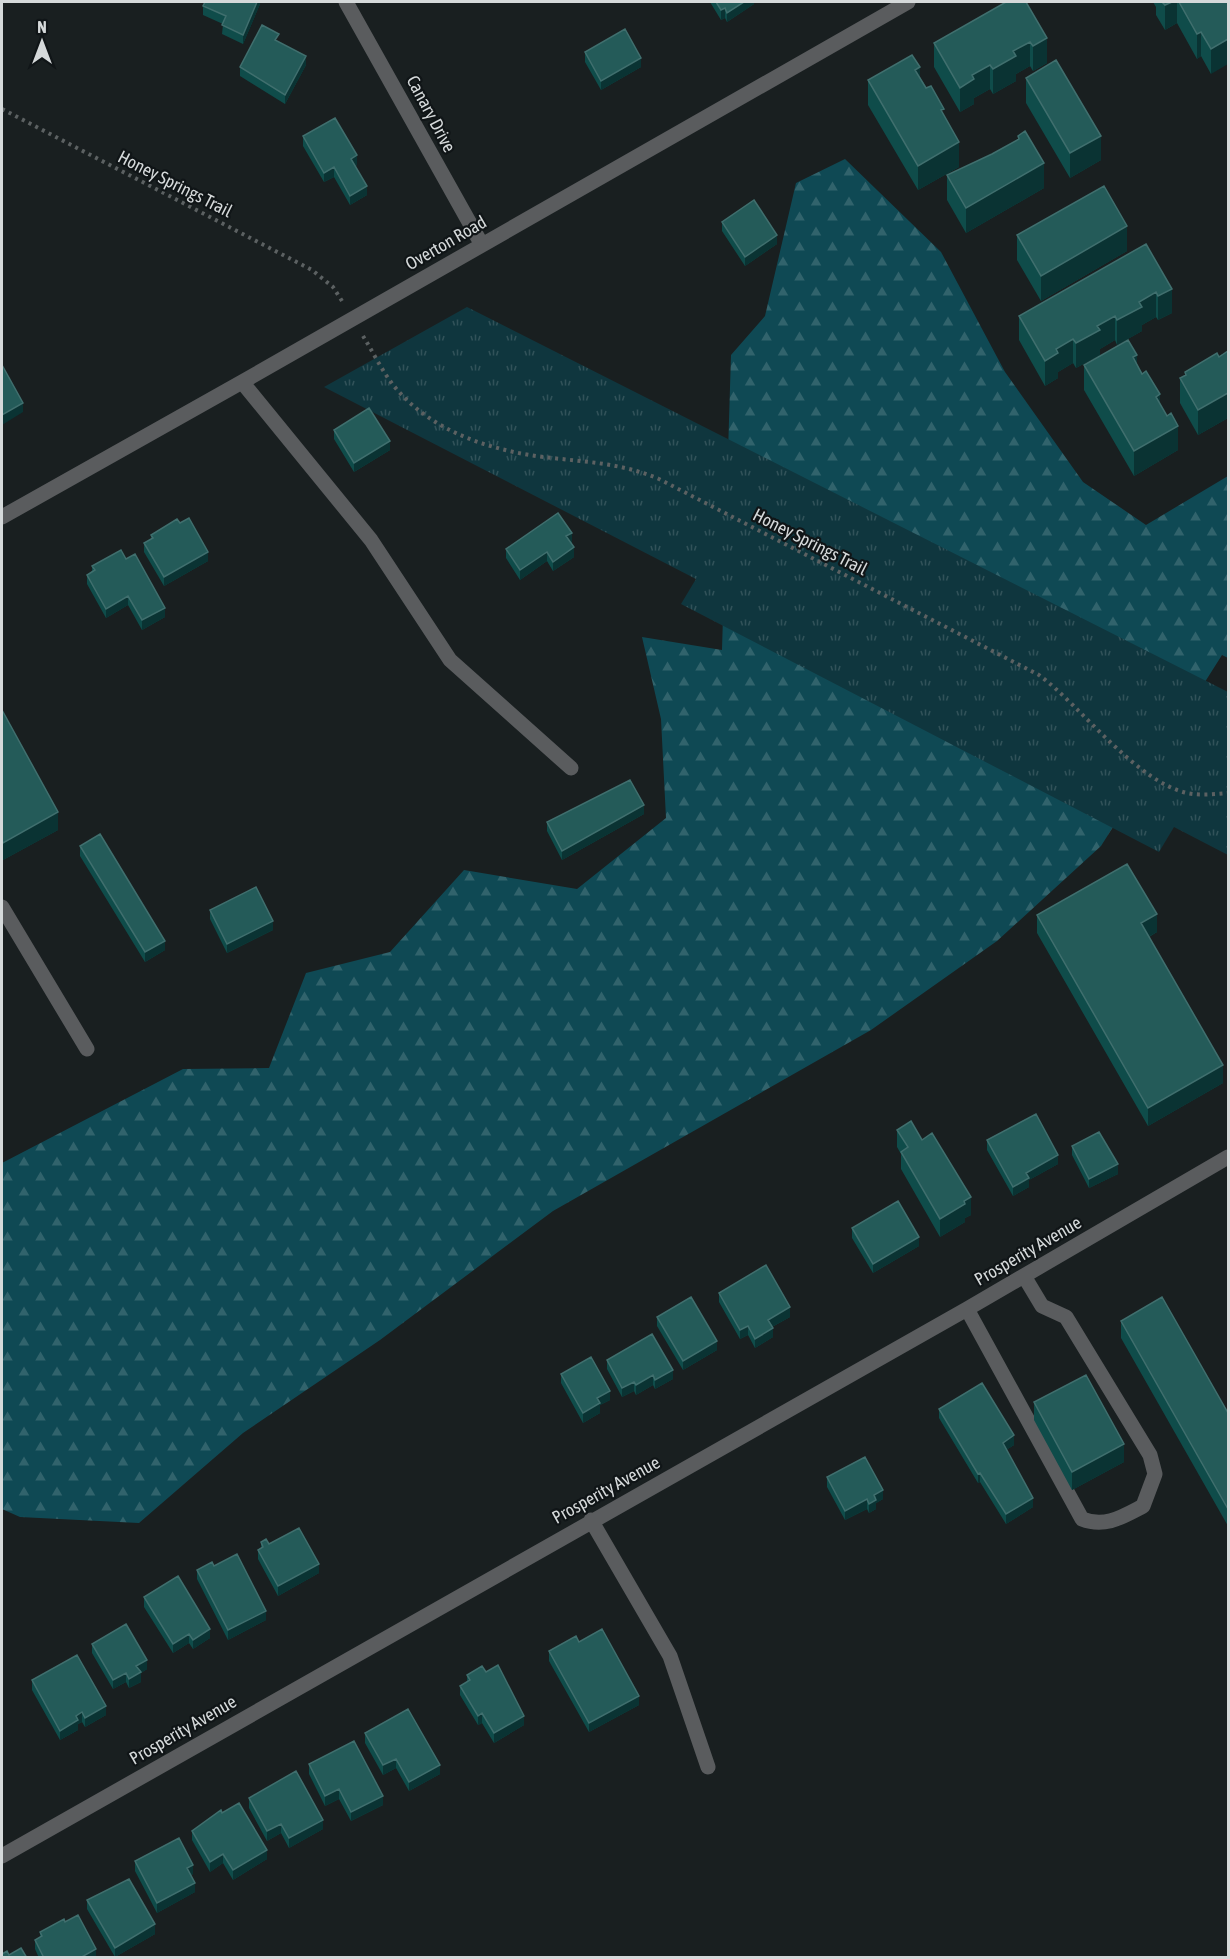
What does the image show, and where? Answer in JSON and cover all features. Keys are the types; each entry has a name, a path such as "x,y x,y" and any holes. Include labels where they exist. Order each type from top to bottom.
{"street":[{"name":"Canary Drive","path":"346,2 482,245"},
{"name":"Overton Road","path":"2,517 908,2"},
{"path":"242,382 371,540 450,660 571,768"},
{"path":"2,907 87,1049"},
{"name":"Prosperity Avenue","path":"2,1856 591,1520 967,1309 1228,1157"},
{"path":"967,1309 1082,1519 1095,1524 1113,1521 1143,1506 1155,1474 1150,1455 1066,1317 1042,1306 1024,1276"},
{"path":"591,1520 670,1656 708,1767"}],"path":[{"name":"Honey Springs Trail","path":"2,109 312,270 333,287"},
{"name":"Honey Springs Trail","path":"369,347 394,386 415,407 442,425 490,448 529,455 612,464 636,469 659,479 1039,675 1059,690 1130,760 1157,780 1186,793 1211,795 1228,793"}],"green space":[{"path":"845,159 941,252 1005,372 1083,482 1146,525 1228,476 1228,658 1222,655 1101,846 997,941 871,1030 553,1211 380,1340 243,1433 139,1523 20,1517 2,1509 2,1163 183,1069 269,1068 306,973 390,952 464,870 577,889 666,818 661,719 642,637 722,650 731,355 765,316 796,183"},
{"path":"467,307 1228,692 1228,855 1174,827 1159,852 681,604 696,579 324,387"}],"building":[{"path":"205,2 257,2 243,35 222,25 226,16 203,6"},
{"path":"716,2 744,2 727,13 725,8 721,10"},
{"path":"1006,2 1026,2 1047,38 1033,46 1030,42 1013,51 1016,56 993,69 990,65 972,75 974,79 960,88 934,43"},
{"path":"1179,2 1228,2 1228,39 1211,49 1201,32 1197,34"},
{"path":"262,25 279,34 275,40 306,56 285,95 240,67"},
{"path":"625,29 641,58 601,81 585,52"},
{"path":"912,55 920,67 915,70 926,88 931,86 959,142 918,166 868,80"},
{"path":"1056,60 1101,136 1070,153 1026,78"},
{"path":"335,118 357,155 351,159 367,186 350,196 334,167 324,173 303,136"},
{"path":"1025,131 1044,163 966,208 947,175 1019,139 1018,136"},
{"path":"1104,186 1127,226 1041,276 1017,235"},
{"path":"754,200 777,235 745,257 722,222"},
{"path":"1146,244 1172,289 1158,296 1156,292 1139,302 1142,307 1117,320 1115,316 1097,326 1100,330 1076,343 1073,339 1056,349 1058,353 1045,361 1019,316"},
{"path":"1128,340 1137,355 1133,357 1142,374 1146,371 1160,394 1156,397 1167,416 1171,413 1178,426 1134,451 1084,365"},
{"path":"1228,351 1228,393 1198,410 1180,378 1186,375 1185,372 1217,353 1219,357"},
{"path":"2,365 23,403 2,415"},
{"path":"369,408 390,441 354,463 334,430"},
{"path":"558,513 572,533 566,536 574,547 553,562 547,552 520,570 506,549"},
{"path":"189,518 208,552 164,577 144,543 153,538 151,535 177,519 180,523"},
{"path":"121,550 126,559 135,554 165,608 142,620 128,596 106,609 87,575 95,570 92,566"},
{"path":"2,710 58,812 3,843 2,840"},
{"path":"630,780 644,805 562,851 547,822"},
{"path":"100,834 165,941 145,952 80,846"},
{"path":"1127,864 1157,914 1141,923 1223,1065 1148,1108 1037,915"},
{"path":"256,887 273,921 227,944 210,910"},
{"path":"1036,1114 1058,1155 1026,1173 1029,1178 1013,1187 987,1140"},
{"path":"911,1121 922,1140 932,1133 971,1197 964,1201 965,1204 940,1219 901,1152 908,1147 897,1130"},
{"path":"1099,1132 1118,1164 1089,1179 1072,1146"},
{"path":"898,1201 919,1237 873,1264 852,1228"},
{"path":"766,1265 790,1307 768,1320 773,1328 755,1339 748,1326 740,1330 719,1293"},
{"path":"691,1297 717,1341 683,1361 657,1317"},
{"path":"1162,1297 1228,1413 1228,1509 1121,1321"},
{"path":"652,1334 673,1370 655,1380 653,1375 636,1385 634,1382 622,1388 607,1360"},
{"path":"591,1357 610,1391 597,1398 600,1403 583,1413 561,1374"},
{"path":"1086,1375 1124,1444 1072,1472 1034,1402"},
{"path":"982,1383 1014,1435 1003,1443 1033,1498 1006,1514 980,1473 978,1474 939,1409"},
{"path":"865,1457 883,1490 874,1495 876,1500 869,1504 867,1499 845,1511 827,1477"},
{"path":"299,1528 319,1564 278,1586 258,1550 263,1547 261,1542 266,1539 269,1544"},
{"path":"237,1554 266,1611 228,1630 197,1570 212,1562 214,1566"},
{"path":"178,1576 210,1629 193,1640 189,1634 173,1644 144,1597"},
{"path":"126,1624 147,1660 136,1666 141,1672 129,1679 126,1673 113,1680 92,1644"},
{"path":"602,1629 639,1696 589,1723 549,1651 576,1636 579,1642"},
{"path":"77,1655 106,1706 85,1718 82,1712 76,1716 78,1720 60,1731 32,1680"},
{"path":"498,1665 524,1716 494,1733 482,1713 478,1716 460,1686 470,1680 467,1675 482,1666 486,1672"},
{"path":"408,1709 440,1765 409,1782 396,1759 383,1765 365,1733"},
{"path":"354,1741 383,1796 351,1812 339,1789 325,1796 309,1764"},
{"path":"296,1771 323,1820 289,1838 281,1824 267,1831 249,1798"},
{"path":"239,1803 267,1850 233,1870 223,1854 210,1862 192,1831 221,1810 222,1813"},
{"path":"179,1838 193,1865 187,1868 195,1883 157,1903 135,1861"},
{"path":"129,1879 155,1924 115,1948 87,1900"},
{"path":"78,1915 96,1949 80,1958 44,1958 35,1940 42,1936 40,1932 64,1919 65,1922"},
{"path":"21,1948 27,1958 2,1958 2,1954 7,1951 9,1955"}]}
